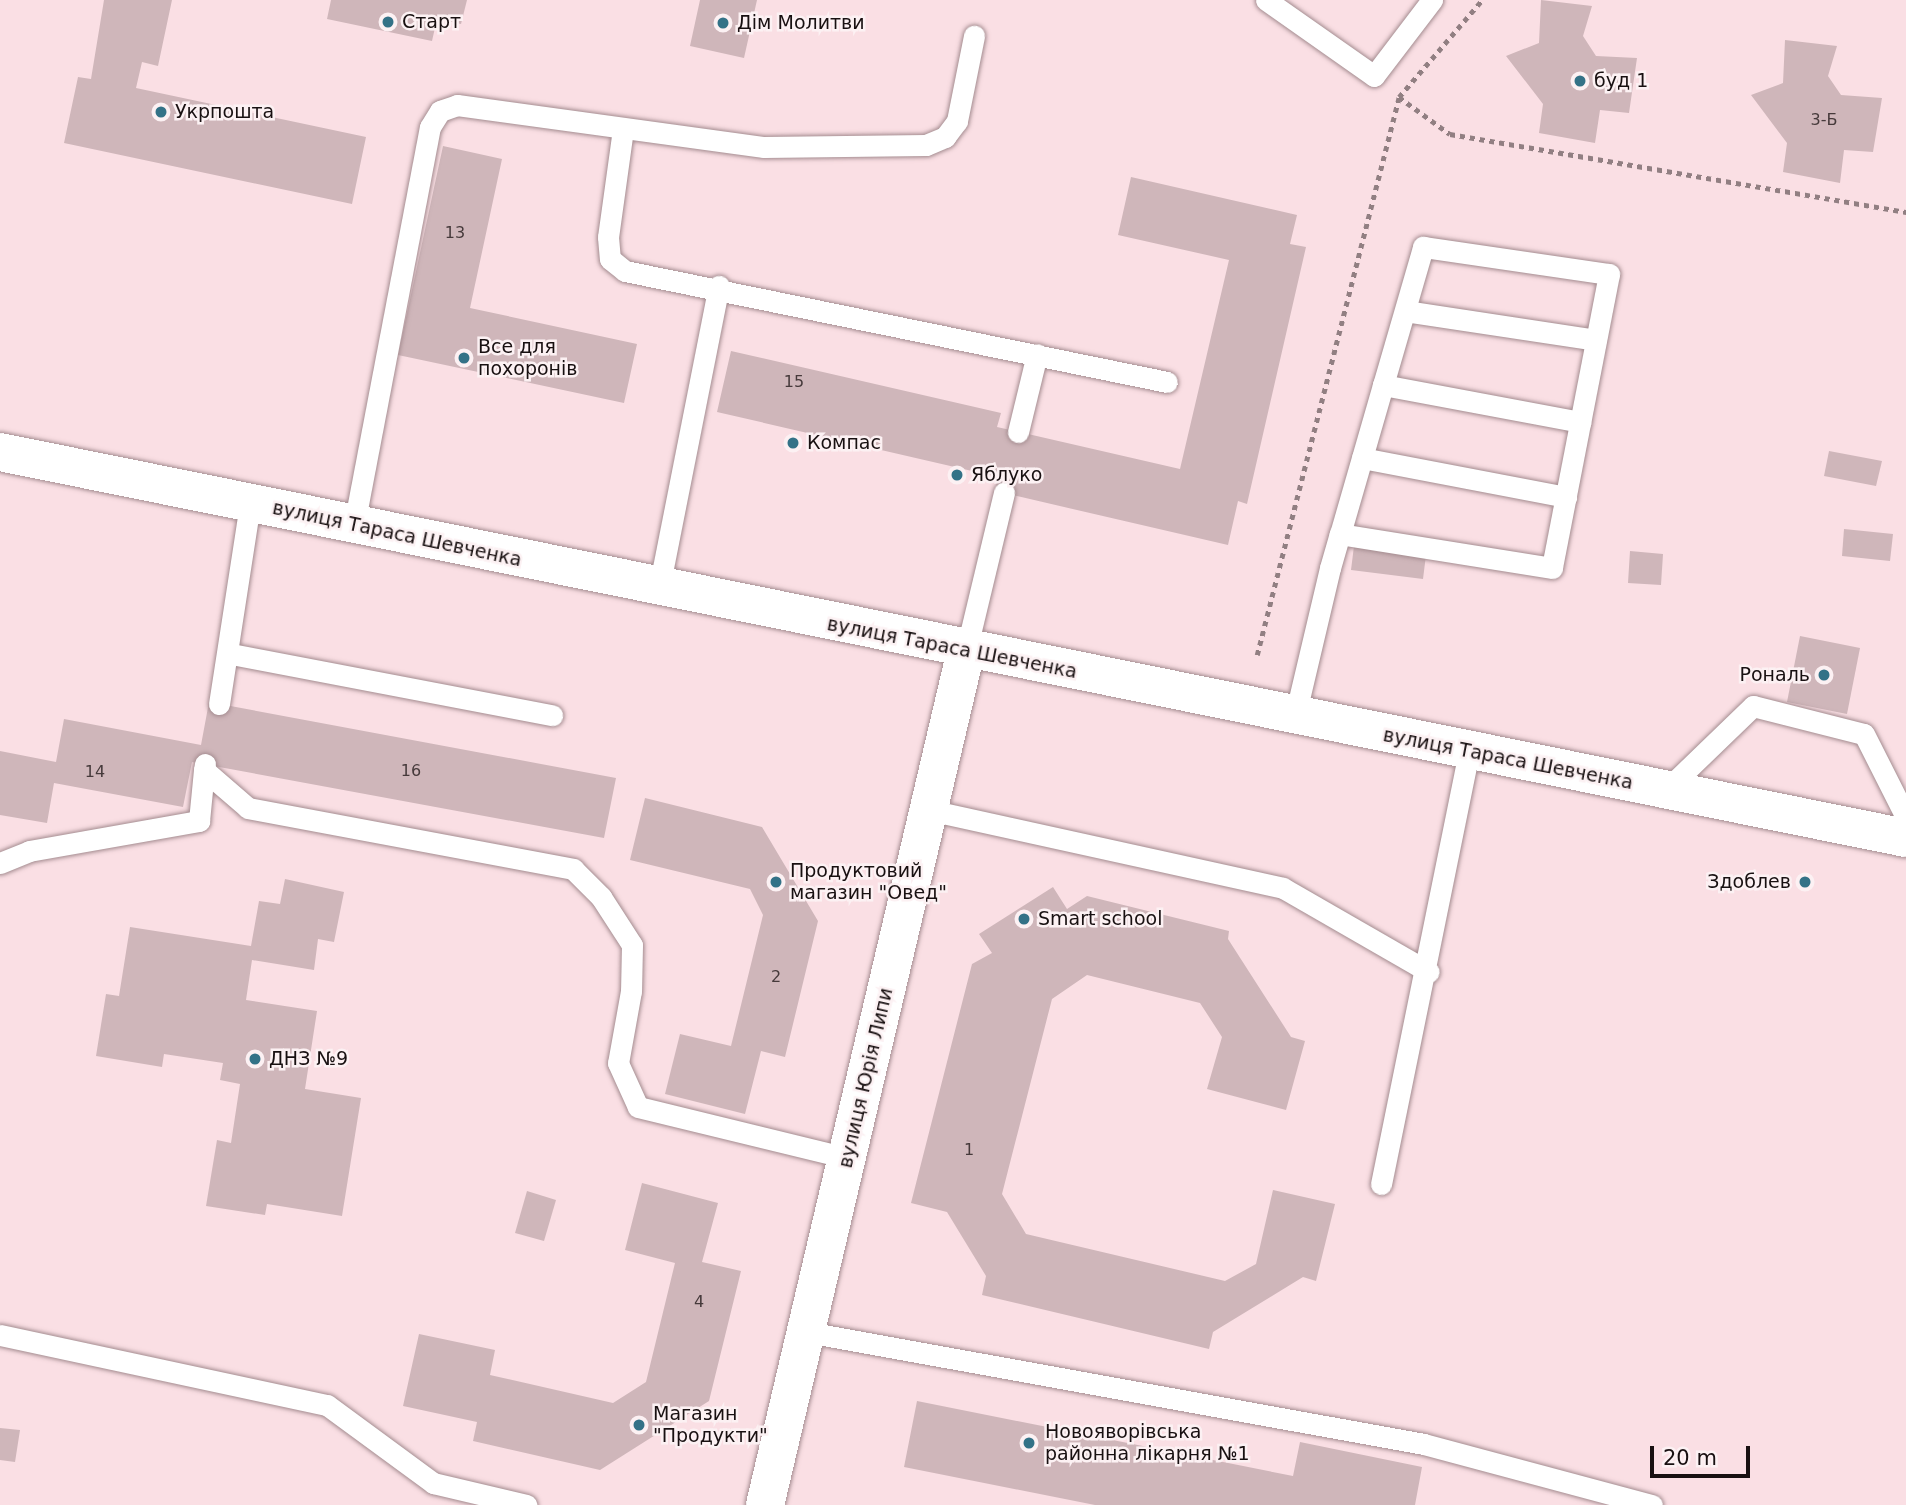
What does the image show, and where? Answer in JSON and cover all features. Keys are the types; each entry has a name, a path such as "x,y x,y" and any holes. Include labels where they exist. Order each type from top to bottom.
{"street":[{"name":"вулиця Тараса Шевченка","path":"0,452 966,651 1906,838"},
{"name":"вулиця Юрія Липи","path":"765,1505 966,651"}],"lane":[{"path":"1266,0 1374,76 1432,0"},
{"path":"354,525 430,127 440,111 457,106 764,146 926,145 945,137 957,121 974,36"},
{"path":"623,129 610,259 625,271 719,286 1167,382"},
{"path":"1296,716 1340,534 1423,247 1609,274 1552,568 1340,534"},
{"path":"659,588 719,286"},
{"path":"1405,311 1597,340"},
{"path":"1018,432 1037,355"},
{"path":"1383,385 1581,422"},
{"path":"1362,458 1566,497"},
{"path":"966,651 1003,493"},
{"path":"219,704 231,654 250,504"},
{"path":"231,654 552,715"},
{"path":"1665,790 1753,706 1864,734 1906,817"},
{"path":"1381,1184 1429,972 1469,751"},
{"path":"0,863 29,851 199,821 204,767 248,807 573,869 601,897 632,945 618,1063 638,1107 847,1158"},
{"path":"929,810 1283,888 1429,972"},
{"path":"807,1332 1424,1444 1652,1505"},
{"path":"0,1335 327,1405 433,1482 526,1505"}],"path":[{"path":"1399,97 1482,0"}],"building":[{"name":"Укрпошта","path":"104,0 172,0 158,66 142,62 136,88 366,137 352,204 64,143 78,77 91,79"},
{"name":"Старт","path":"331,0 467,0 461,24 437,19 432,41 327,19"},
{"name":"Дім Молитви","path":"700,0 757,0 744,58 690,46"},
{"name":"буд 1","path":"1541,0 1592,6 1583,36 1596,56 1637,58 1629,113 1600,110 1595,143 1539,133 1543,104 1506,56 1539,43"},
{"path":"1785,40 1837,46 1828,76 1841,95 1882,98 1873,152 1844,150 1840,183 1783,172 1787,143 1751,95 1783,83"},
{"path":"443,146 502,159 470,308 637,344 624,403 398,355"},
{"path":"1131,177 1297,215 1290,244 1306,247 1247,504 1238,501 1228,545 995,491 998,477 717,412 731,351 1001,413 997,427 1180,469 1229,260 1118,235"},
{"path":"1829,451 1882,461 1876,486 1824,476"},
{"path":"1844,529 1893,534 1890,561 1842,556"},
{"path":"1354,546 1426,555 1423,579 1351,570"},
{"path":"1630,551 1663,554 1661,585 1628,583"},
{"name":"Рональ","path":"1800,636 1860,648 1847,714 1787,702"},
{"path":"209,702 616,778 604,838 192,762 183,807 54,783 47,823 0,815 0,751 56,762 64,719 201,745"},
{"path":"645,798 762,827 818,921 785,1057 761,1051 745,1114 665,1094 680,1034 731,1046 763,915 750,889 630,860"},
{"name":"ДНЗ №9","path":"285,879 344,892 334,942 318,939 314,970 252,960 246,1000 317,1011 305,1089 361,1098 342,1216 267,1204 265,1215 206,1206 217,1140 231,1143 240,1084 220,1080 223,1063 164,1054 162,1067 96,1056 106,994 119,996 130,927 251,946 259,901 280,904"},
{"path":"1053,887 1067,909 1087,896 1229,931 1228,939 1291,1037 1305,1041 1286,1110 1207,1089 1222,1037 1200,1003 1087,975 1052,999 1002,1194 1026,1234 1225,1281 1256,1264 1273,1190 1335,1204 1316,1281 1303,1277 1213,1332 1209,1349 982,1295 986,1276 947,1212 911,1203 972,964 992,953 979,934"},
{"path":"642,1183 718,1203 702,1262 741,1271 709,1401 600,1470 473,1441 477,1422 403,1406 419,1334 495,1350 490,1375 613,1403 646,1382 675,1263 625,1250"},
{"path":"527,1191 556,1200 544,1241 515,1233"},
{"path":"917,1401 1293,1476 1300,1442 1422,1467 1415,1505 1095,1505 904,1467"},
{"path":"0,1428 20,1430 15,1462 0,1460"}],"place":[{"name":"Старт","path":"388,22"},
{"name":"Дім Молитви","path":"723,23"},
{"name":"буд 1","path":"1580,81"},
{"name":"Укрпошта","path":"161,112"},
{"name":"Все для похоронів","path":"464,358"},
{"name":"Компас","path":"793,443"},
{"name":"Яблуко","path":"957,475"},
{"name":"Рональ","path":"1824,675"},
{"name":"Продуктовий магазин \"Овед\"","path":"776,882"},
{"name":"Здоблев","path":"1805,882"},
{"name":"Smart school","path":"1024,919"},
{"name":"ДНЗ №9","path":"255,1059"},
{"name":"Магазин \"Продукти\"","path":"639,1425"},
{"name":"Новояворівська районна лікарня №1","path":"1029,1443"}]}
